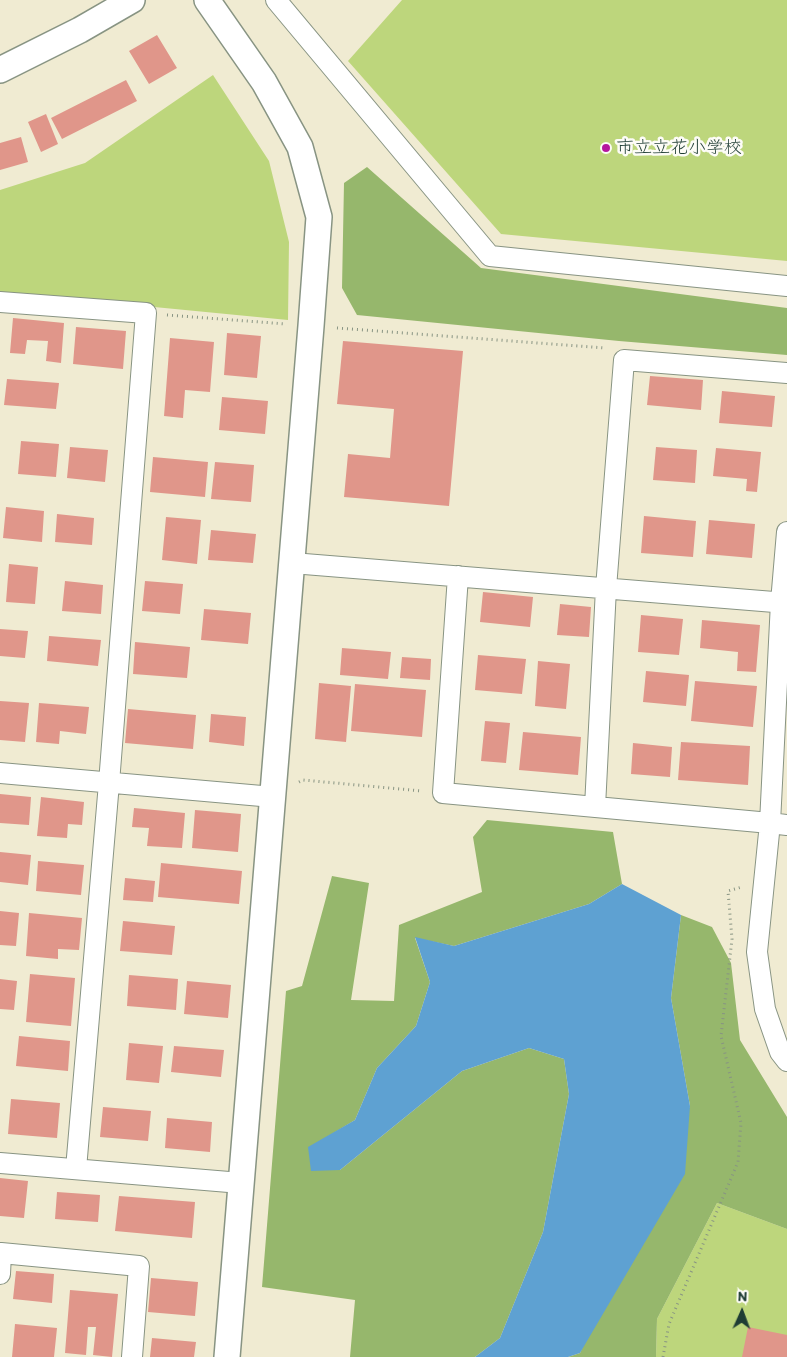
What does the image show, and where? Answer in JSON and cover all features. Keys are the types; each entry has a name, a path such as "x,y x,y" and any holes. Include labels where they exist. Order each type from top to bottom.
{"street":[{"path":"0,70 80,30 132,0"},
{"path":"207,0 264,82 300,147 319,218 227,1357"},
{"path":"276,0 490,256 787,286"},
{"path":"0,302 146,313 110,783 76,1169"},
{"path":"595,807 606,588 624,360 787,373"},
{"path":"787,532 778,824 764,881 757,952 765,1009 780,1052 787,1061"},
{"path":"292,563 784,603"},
{"path":"458,576 442,793 778,824"},
{"path":"0,773 273,797"},
{"path":"0,1163 241,1183"},
{"path":"0,1274 1,1253 139,1266 132,1357"}],"path":[{"path":"146,313 609,348 624,360"},
{"path":"273,797 303,780 442,793"},
{"path":"663,1357 669,1324 738,1162 741,1123 721,1036 732,939 728,891 764,881"}],"green space":[{"name":"市立立花小学校","path":"402,0 787,0 787,261 501,234 348,61"},
{"path":"213,75 269,161 289,242 288,320 0,292 0,190 85,163"},
{"path":"367,167 481,268 787,308 787,355 619,341 357,315 342,288 344,183"},
{"path":"487,820 613,832 622,884 589,904 454,946 415,938 430,982 416,1026 377,1068 355,1120 309,1148 340,1170 462,1071 529,1048 564,1059 569,1094 543,1232 500,1338 475,1357 350,1357 355,1300 262,1287 286,991 302,986 332,876 369,883 351,1000 394,1001 399,925 482,892 473,837"},
{"path":"681,915 712,927 731,963 740,1040 787,1117 787,1229 717,1203 657,1319 656,1357 568,1357 580,1353 690,1106 671,998"},
{"path":"717,1203 787,1229 787,1357 656,1357 657,1319"}],"water":[{"path":"622,884 681,915 671,998 690,1106 685,1174 580,1353 568,1357 475,1357 500,1338 543,1232 569,1094 564,1059 529,1048 462,1071 340,1170 311,1171 308,1147 355,1120 377,1068 416,1026 430,982 415,937 454,946 589,904"}],"building":[{"path":"157,35 177,68 149,84 129,51"},
{"path":"126,80 137,101 62,139 51,118"},
{"path":"46,114 58,144 41,152 28,122"},
{"path":"21,137 28,162 0,170 0,143"},
{"path":"13,318 64,323 61,363 46,361 48,341 27,340 25,354 10,353"},
{"path":"76,327 126,331 123,369 73,364"},
{"path":"227,333 261,336 257,378 224,375"},
{"path":"170,338 214,342 210,392 185,390 183,418 164,416"},
{"path":"343,341 463,351 449,506 344,497 348,454 390,458 394,409 337,404"},
{"path":"650,376 703,380 701,410 647,405"},
{"path":"7,379 59,383 56,409 4,405"},
{"path":"722,391 775,396 772,427 719,423"},
{"path":"222,397 268,401 265,434 219,430"},
{"path":"21,441 59,444 56,477 18,474"},
{"path":"70,447 108,450 105,482 67,478"},
{"path":"656,447 697,450 695,483 653,480"},
{"path":"716,448 761,452 757,492 746,491 747,479 713,476"},
{"path":"153,457 208,462 205,497 150,492"},
{"path":"215,462 254,465 251,502 211,499"},
{"path":"6,507 44,511 42,542 3,538"},
{"path":"57,514 94,518 92,545 55,542"},
{"path":"644,516 696,521 693,557 641,553"},
{"path":"166,517 201,520 197,564 162,560"},
{"path":"709,520 755,524 752,558 706,554"},
{"path":"211,530 256,534 253,563 208,560"},
{"path":"9,564 38,567 35,604 6,602"},
{"path":"65,581 103,585 101,614 62,611"},
{"path":"145,581 183,584 180,614 142,611"},
{"path":"483,592 533,597 530,627 480,622"},
{"path":"560,604 591,607 589,637 557,635"},
{"path":"204,609 251,613 248,644 201,640"},
{"path":"641,615 683,619 679,655 638,652"},
{"path":"702,620 760,625 756,672 737,671 738,652 700,648"},
{"path":"0,629 28,631 25,658 0,656"},
{"path":"49,636 101,640 98,666 47,661"},
{"path":"135,642 190,647 187,678 133,674"},
{"path":"342,648 391,652 388,679 340,675"},
{"path":"478,655 526,659 522,694 475,690"},
{"path":"402,657 431,659 430,680 400,678"},
{"path":"538,661 570,664 566,709 535,706"},
{"path":"646,671 689,675 686,706 643,702"},
{"path":"695,681 757,686 753,727 691,721"},
{"path":"319,683 351,686 346,742 315,739"},
{"path":"355,684 426,690 422,737 351,731"},
{"path":"0,701 29,703 25,742 0,740"},
{"path":"39,703 89,707 86,734 60,731 59,744 36,742"},
{"path":"128,709 196,715 193,749 125,743"},
{"path":"211,714 246,717 244,746 209,742"},
{"path":"485,721 510,723 506,763 481,761"},
{"path":"523,732 581,737 578,775 519,770"},
{"path":"681,742 750,746 748,785 678,780"},
{"path":"633,743 672,747 670,777 631,774"},
{"path":"0,794 31,797 29,825 0,823"},
{"path":"41,797 84,802 82,825 68,824 67,838 37,836"},
{"path":"134,808 185,813 182,848 147,846 149,828 132,827"},
{"path":"195,810 241,814 238,852 192,848"},
{"path":"0,852 31,855 28,885 0,882"},
{"path":"38,861 84,865 81,895 36,891"},
{"path":"161,863 242,871 239,904 158,897"},
{"path":"125,878 155,881 153,902 123,900"},
{"path":"0,911 19,913 16,946 0,945"},
{"path":"29,913 82,918 79,950 58,949 58,959 26,956"},
{"path":"123,921 175,926 172,955 120,951"},
{"path":"30,974 75,978 71,1026 26,1022"},
{"path":"129,975 178,979 176,1010 127,1006"},
{"path":"0,979 17,981 14,1010 0,1009"},
{"path":"187,981 231,985 228,1018 184,1014"},
{"path":"19,1036 70,1041 68,1071 16,1066"},
{"path":"129,1043 163,1046 159,1083 126,1080"},
{"path":"174,1046 224,1050 221,1077 171,1072"},
{"path":"11,1099 60,1103 57,1138 8,1134"},
{"path":"103,1107 151,1111 148,1141 100,1137"},
{"path":"167,1118 212,1122 210,1152 165,1148"},
{"path":"0,1178 28,1181 24,1218 0,1216"},
{"path":"57,1192 100,1195 98,1222 55,1219"},
{"path":"119,1196 195,1202 192,1238 115,1231"},
{"path":"16,1271 54,1274 52,1303 13,1299"},
{"path":"151,1278 198,1282 195,1316 148,1312"},
{"path":"70,1290 118,1294 112,1357 93,1355 96,1327 88,1327 86,1355 65,1353"},
{"path":"15,1324 57,1328 54,1357 12,1357"},
{"path":"748,1327 787,1335 787,1357 742,1357"},
{"path":"152,1338 196,1342 194,1357 150,1357"}],"place":[{"name":"市立立花小学校","path":"606,148"}]}
